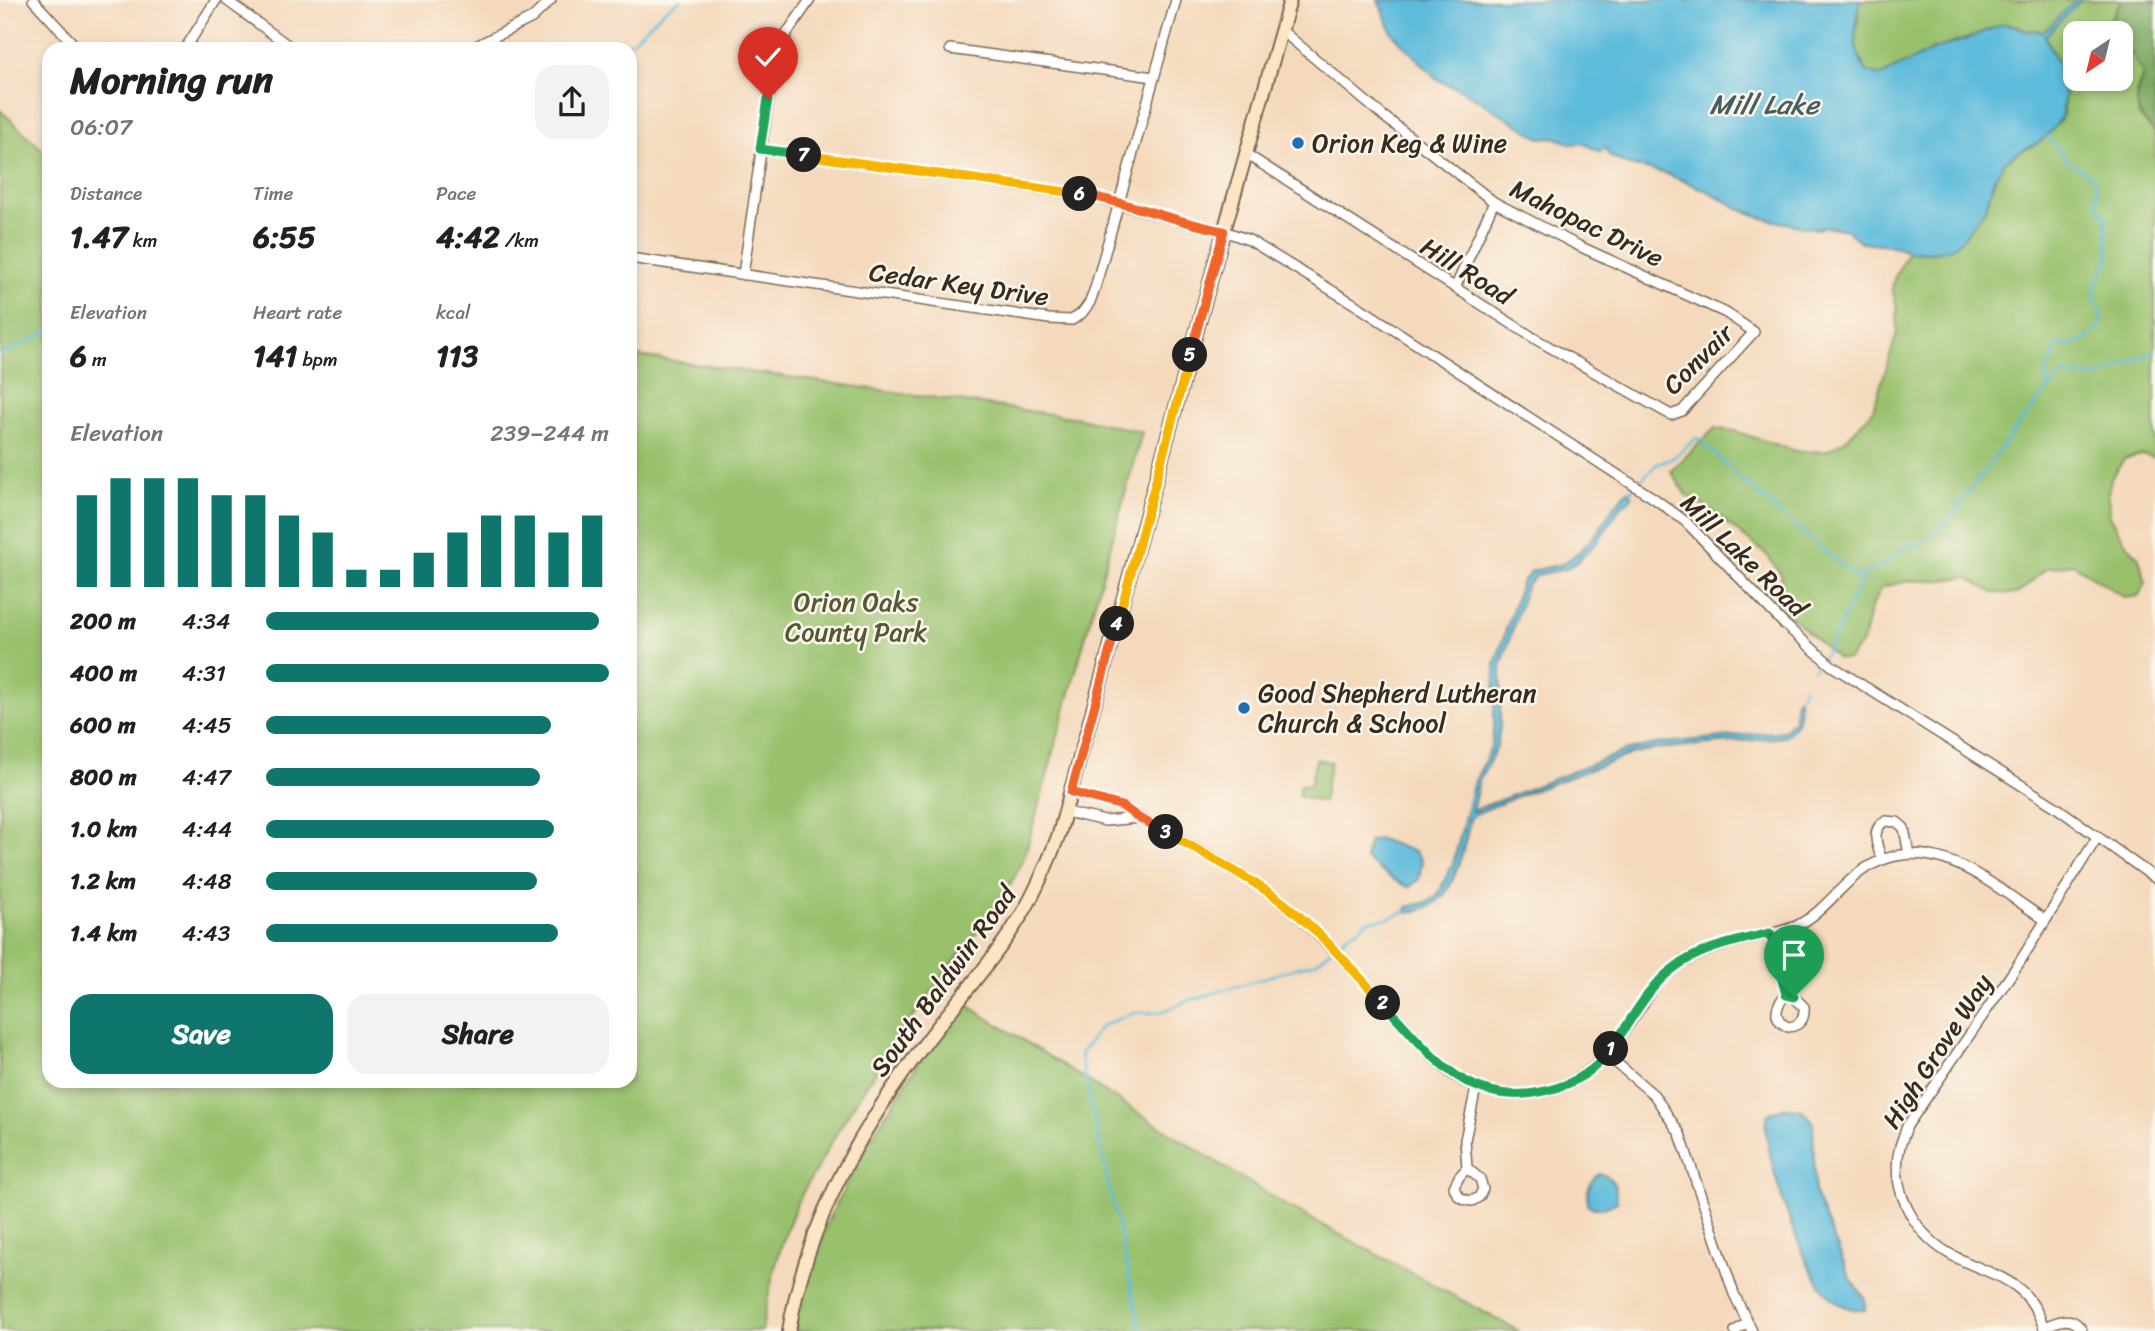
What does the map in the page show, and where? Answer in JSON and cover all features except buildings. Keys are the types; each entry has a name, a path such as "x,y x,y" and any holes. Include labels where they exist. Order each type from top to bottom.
{"main road":[{"name":"South Baldwin Road","path":"789,1331 803,1264 834,1187 898,1081 1022,914 1050,857 1066,812 1224,231 1290,0"}],"street":[{"path":"33,0 72,42"},
{"path":"189,42 216,0"},
{"path":"226,0 283,42"},
{"path":"484,42 532,18 551,0"},
{"path":"743,275 772,76 787,33 810,0"},
{"name":"Cedar Key Drive","path":"637,259 1072,320 1082,313 1090,302 1176,0"},
{"name":"Mahopac Drive","path":"1282,30 1382,114 1494,202 1579,246 1726,313 1754,332"},
{"path":"950,49 1154,77"},
{"name":"Mill Lake Road","path":"760,149 1084,195 1224,231 1249,240 1644,492 1686,522 1784,624 1832,666 2056,807 2155,878"},
{"name":"Hill Road","path":"1246,154 1537,340 1671,415"},
{"path":"1455,288 1494,202"},
{"name":"Convair","path":"1671,415 1682,411 1754,332"},
{"path":"1071,792 1122,806 1256,885 1295,914 1341,957 1442,1067 1476,1088 1507,1095 1535,1094 1561,1087 1584,1076 1607,1055 1669,971 1695,955 1715,947 1796,926 1826,906 1861,872 1882,860 1909,854 1945,858 1967,868 2044,919"},
{"path":"1066,812 1105,821 1139,818"},
{"path":"1882,860 1876,834 1878,827 1885,821 1897,822 1904,828 1909,854"},
{"name":"High Grove Way","path":"2082,1331 2077,1322 2070,1319 2059,1321 2045,1329 2031,1303 2006,1278 1949,1253 1931,1241 1915,1223 1904,1202 1898,1174 1899,1148 1908,1126 2019,963 2098,836"},
{"path":"1770,933 1786,995"},
{"path":"1607,1055 1654,1095 1680,1134 1734,1294 1749,1327 1735,1331"},
{"path":"1467,1168 1465,1140 1476,1088"}],"green space":[{"path":"1860,0 2121,0 2109,21 2063,21 2063,90 2057,64 2043,34 2018,26 1990,29 1932,50 1887,75 1878,76 1866,71 1855,40"},
{"path":"2121,0 2155,0 2155,133 2137,106 2143,75 2133,57 2133,21 2110,21"},
{"path":"2133,57 2143,75 2136,93 2139,116 2155,133 2155,458 2143,455 2124,459 2111,479 2108,497 2110,517 2139,558 2146,583 2138,596 2125,598 2073,564 2047,568 2017,594 1994,593 1966,577 1908,581 1882,587 1870,610 1863,642 1848,659 1838,659 1783,609 1781,574 1767,555 1717,515 1686,495 1671,471 1715,428 1734,431 1799,452 1827,451 1848,438 1872,412 1886,369 1897,333 1897,307 1892,289 1908,251 1938,251 1959,241 1985,208 2004,163 2036,144 2052,130 2060,121 2063,91 2133,91"},
{"name":"Orion Oaks County Park","path":"0,110 42,149 42,1088 637,1088 637,356 1079,418 1142,432 1025,855 995,908 875,1072 804,1190 779,1253 762,1331 0,1331"},
{"path":"1316,759 1331,762 1323,802 1298,796 1300,785 1310,786"},
{"path":"964,1003 1283,1204 1519,1331 795,1331 796,1312 829,1218 871,1138 916,1067"}],"water":[{"name":"Mill Lake","path":"1378,0 1860,0 1856,27 1858,54 1866,71 1881,76 1932,50 2003,24 2042,32 2075,0 2081,0 2045,36 2058,65 2065,95 2061,117 2041,141 2005,162 1994,179 1987,204 1962,239 1946,250 1930,252 1908,251 1889,245 1861,242 1847,230 1825,226 1818,229 1763,218 1667,174 1626,164 1610,156 1606,148 1600,152 1583,143 1573,144 1553,137 1540,138 1460,89 1436,78 1392,33"},
{"path":"1628,491 1631,492 1632,498 1622,505 1597,542 1579,560 1566,569 1537,575 1526,586 1501,667 1500,727 1496,749 1479,781 1472,811 1625,751 1656,744 1784,731 1794,720 1796,700 1799,697 1800,709 1796,725 1783,737 1634,753 1475,814 1470,819 1459,862 1444,894 1431,905 1408,913 1408,907 1437,896 1453,864 1473,785 1491,748 1495,665 1521,583 1532,571 1563,564 1580,551"},
{"path":"1379,839 1415,852 1422,861 1419,879 1409,887 1365,858 1370,841"},
{"path":"1784,1108 1801,1109 1813,1121 1815,1194 1850,1277 1865,1299 1865,1310 1838,1303 1820,1284 1809,1266 1789,1219 1773,1169 1766,1128 1768,1114"},
{"path":"1599,1174 1611,1180 1617,1202 1598,1208 1587,1205 1587,1200 1590,1184"}],"waterway":[{"path":"630,42 666,9 680,0"},
{"path":"2047,136 2067,160 2094,178 2097,205 2106,217 2109,260 2095,285 2095,302 2101,312 2100,326 2082,342 2057,345 2045,372 2048,390"},
{"path":"0,355 42,334"},
{"path":"1631,492 1656,465 1673,458 1697,438 1855,577 1864,575 1893,558 1910,544 1921,542 1940,531 2018,425 2062,374 2098,377 2155,351"},
{"path":"1813,669 1826,653 1864,575"},
{"path":"1799,697 1804,687"},
{"path":"1336,948 1348,934 1367,921 1389,918 1407,911"},
{"path":"1141,1331 1080,1055 1101,1026 1135,1012 1164,1011 1188,1001 1313,963 1330,950"}],"place":[{"name":"Orion Keg & Wine","path":"1298,143"},
{"name":"Good Shepherd Lutheran Church & School","path":"1244,708"}],"route":[{"path":"768,99 760,149 1090,196 1224,231 1071,792 1122,806 1274,897 1341,957 1442,1067 1476,1088 1507,1095 1535,1094 1561,1087 1584,1076 1607,1055 1669,971 1695,955 1715,947 1770,933 1786,995 1794,997"}]}
